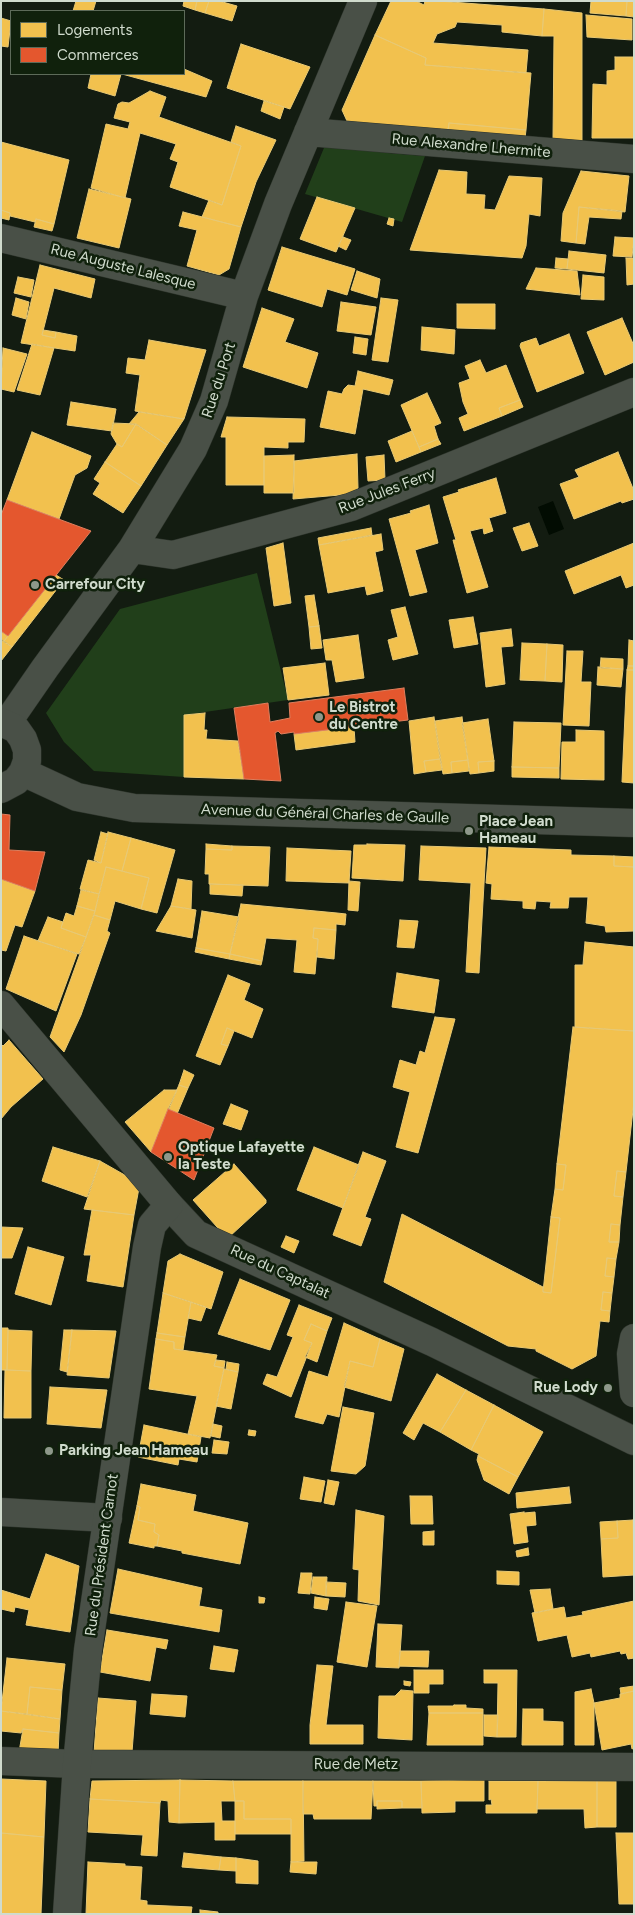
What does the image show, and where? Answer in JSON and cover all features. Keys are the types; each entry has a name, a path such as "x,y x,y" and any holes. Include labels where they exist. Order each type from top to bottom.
{"street":[{"name":"Rue du Port","path":"4,722 132,549 193,449 214,401 244,296 278,204 363,1"},
{"name":"Rue Alexandre Lhermite","path":"308,132 634,159"},
{"name":"Rue Auguste Lalesque","path":"1,238 244,296"},
{"name":"Rue Jules Ferry","path":"132,549 173,555 351,507 634,392"},
{"path":"1,789 16,781 23,772 27,762 27,750 23,739 16,729 4,722"},
{"name":"Avenue du Général Charles de Gaulle","path":"23,772 77,797 134,808 634,823"},
{"name":"Rue du Captalat","path":"1,1005 169,1205 196,1234 432,1342 634,1441"},
{"name":"Rue du Président Carnot","path":"67,1914 77,1764 88,1650 147,1247 152,1225 169,1205"},
{"path":"634,1338 631,1354 634,1393"},
{"path":"1,1512 108,1518"},
{"name":"Rue de Metz","path":"1,1761 77,1764 634,1768"}],"green space":[{"path":"326,143 388,153 425,156 402,222 305,194"},
{"path":"257,573 288,700 184,715 184,777 94,771 64,742 46,713 120,609"}],"shaded area":[{"path":"553,501 564,529 549,535 538,507"}],"building: Logements":[{"path":"76,1 96,1 93,10 73,10"},
{"path":"184,1 197,1 195,10 183,6"},
{"path":"197,1 209,1 205,13 195,10"},
{"path":"209,1 219,1 237,6 232,21 205,13"},
{"path":"391,1 416,1 424,5 425,1 438,1 544,9 542,36 502,32 502,25 457,22 455,27 437,34 433,43 528,50 526,73 425,65 426,58 375,35"},
{"path":"591,1 627,1 626,16 590,13"},
{"path":"627,1 634,1 634,17 626,16"},
{"path":"544,9 582,13 582,142 553,139 554,36 542,36"},
{"path":"586,15 632,19 632,40 587,37"},
{"path":"1,18 10,21 10,30 8,47 1,46"},
{"path":"375,35 426,58 425,65 531,73 526,130 449,123 448,131 392,127 347,121 342,110"},
{"path":"241,44 310,67 290,109 227,88"},
{"path":"615,57 634,57 634,138 592,138 593,84 607,85 607,71 615,70"},
{"path":"185,69 212,81 206,97 126,75 185,75"},
{"path":"91,75 121,75 115,96 88,88"},
{"path":"150,91 166,97 159,117 241,146 222,205 170,187 178,162 170,159 176,144 140,133 125,198 91,188 106,124 128,129 130,122 114,118 118,104 122,102 129,103"},
{"path":"264,101 284,107 280,119 261,111"},
{"path":"449,123 526,130 525,138 448,131"},
{"path":"236,126 276,140 256,182 241,227 202,217 209,200 222,205 241,146 231,142"},
{"path":"1,142 69,160 54,224 36,219 35,222 10,216 10,213 1,210"},
{"path":"439,170 467,172 466,194 485,195 484,209 495,210 509,176 542,178 540,216 529,214 526,246 522,258 410,250"},
{"path":"581,171 629,176 625,212 579,207 576,243 561,241 563,213"},
{"path":"89,189 131,199 119,248 77,238"},
{"path":"317,197 355,208 336,252 300,239"},
{"path":"579,207 622,211 621,219 589,217 585,244 576,243"},
{"path":"1,210 10,213 9,220 1,218"},
{"path":"183,212 241,227 229,269 219,275 187,266 197,230 179,226"},
{"path":"389,218 394,219 393,226 387,224"},
{"path":"36,219 54,224 52,231 34,227"},
{"path":"343,237 351,240 346,250 338,246"},
{"path":"615,237 634,238 632,257 613,256"},
{"path":"282,247 355,269 347,295 327,289 322,307 268,290"},
{"path":"569,251 606,255 604,273 567,269"},
{"path":"556,258 568,259 567,269 555,268"},
{"path":"626,258 634,258 634,284 627,285"},
{"path":"40,265 95,279 91,298 54,288 42,335 55,338 56,332 77,336 75,351 21,343"},
{"path":"536,268 577,271 580,295 526,289"},
{"path":"357,271 380,279 377,298 351,290"},
{"path":"583,275 604,277 604,300 581,299"},
{"path":"18,277 34,280 31,297 14,293"},
{"path":"16,298 29,302 26,319 12,315"},
{"path":"381,298 398,300 388,362 372,360"},
{"path":"341,302 376,307 371,335 337,331"},
{"path":"457,304 495,304 495,329 457,328"},
{"path":"262,308 294,319 285,342 318,353 307,388 243,367"},
{"path":"622,318 634,346 634,362 605,375 587,332"},
{"path":"422,327 455,330 454,354 421,350"},
{"path":"43,330 56,332 55,338 42,335"},
{"path":"569,334 584,373 537,392 520,346 521,343 536,338 539,346"},
{"path":"355,337 368,339 366,355 353,353"},
{"path":"149,340 206,350 184,419 135,411 140,375 126,373 128,358 145,360"},
{"path":"32,344 54,348 40,395 17,390"},
{"path":"3,348 27,354 14,392 1,389"},
{"path":"480,360 486,373 506,365 520,400 499,408 502,416 464,431 459,418 468,414 459,383 470,379 465,366"},
{"path":"358,371 393,380 389,395 363,389 355,434 320,427 328,391 342,394 348,385 355,386"},
{"path":"427,393 441,423 434,426 438,439 419,447 401,405"},
{"path":"520,400 523,407 502,416 499,408"},
{"path":"71,402 116,409 112,431 67,425"},
{"path":"139,412 184,419 167,445 137,425 129,424"},
{"path":"227,417 305,419 304,442 288,442 288,448 264,447 264,485 226,485 226,437 221,437"},
{"path":"113,423 136,424 122,447 117,444 111,434"},
{"path":"136,424 167,445 141,486 105,462 117,444 122,447"},
{"path":"412,431 421,452 396,462 388,441"},
{"path":"32,432 91,456 87,468 75,475 59,519 7,500"},
{"path":"438,439 441,444 421,452 419,447"},
{"path":"618,452 634,491 634,499 622,503 621,501 574,519 560,484 579,477 575,470"},
{"path":"357,454 358,488 352,494 293,499 294,461"},
{"path":"294,455 294,493 264,493 264,456"},
{"path":"384,455 385,480 368,481 366,457"},
{"path":"105,462 141,486 123,513 93,494 100,483 94,479"},
{"path":"496,478 506,513 489,518 493,531 484,534 483,528 470,531 488,587 467,593 453,540 456,540 443,497 459,492 458,490"},
{"path":"429,505 438,543 415,550 427,592 410,596 389,519 411,513 410,511"},
{"path":"529,523 538,546 522,551 513,528"},
{"path":"371,528 372,535 319,545 318,538"},
{"path":"381,534 383,550 375,552 383,591 367,595 365,586 328,593 319,545"},
{"path":"283,543 291,603 274,606 266,548"},
{"path":"634,543 634,585 626,588 621,575 574,594 565,571"},
{"path":"56,575 64,580 12,647 4,641"},
{"path":"314,595 319,626 309,627 305,596"},
{"path":"405,607 418,654 393,660 388,640 398,637 391,610"},
{"path":"473,617 478,644 454,648 449,620"},
{"path":"319,626 322,648 311,649 309,627"},
{"path":"511,629 513,646 501,647 505,684 486,687 480,633"},
{"path":"1,631 8,636 4,641 1,639"},
{"path":"358,635 364,678 336,682 332,660 326,660 323,640"},
{"path":"1,640 12,647 1,661"},
{"path":"629,640 634,641 634,666 628,666"},
{"path":"522,643 547,644 545,681 520,680"},
{"path":"547,644 563,645 562,682 545,681"},
{"path":"567,651 583,651 581,682 591,682 589,726 563,725"},
{"path":"601,658 623,659 623,669 600,668"},
{"path":"325,663 329,695 288,700 283,668"},
{"path":"628,666 634,666 634,670 627,670"},
{"path":"598,667 623,669 621,687 597,685"},
{"path":"627,670 634,670 634,783 622,782"},
{"path":"205,713 204,730 207,730 206,739 238,741 244,779 184,777 184,715"},
{"path":"434,717 440,759 424,761 426,772 414,774 409,721"},
{"path":"462,717 468,760 451,762 452,773 443,774 435,721"},
{"path":"488,719 494,761 478,762 479,773 470,774 462,723"},
{"path":"514,722 561,723 559,768 512,767"},
{"path":"354,727 355,742 296,750 294,734"},
{"path":"576,730 604,731 604,780 561,779 562,742 576,742"},
{"path":"440,759 442,770 426,772 424,761"},
{"path":"468,760 469,771 452,773 451,762"},
{"path":"494,761 494,771 479,773 478,762"},
{"path":"512,767 559,768 559,778 512,777"},
{"path":"101,832 108,834 101,863 94,860"},
{"path":"108,832 131,838 122,871 106,867 99,894 80,889 88,860 101,863"},
{"path":"131,838 175,850 157,913 141,909 149,878 122,871"},
{"path":"206,844 232,846 232,850 206,849"},
{"path":"354,845 405,845 403,881 352,878"},
{"path":"232,846 270,847 268,886 209,884 209,874 205,874 206,849 232,850"},
{"path":"421,846 486,848 479,973 466,972 471,883 419,880"},
{"path":"489,847 571,850 571,855 614,856 614,866 634,867 634,931 606,932 605,926 586,923 588,897 569,897 568,908 550,908 551,902 536,901 535,909 523,908 523,901 491,899 492,884 486,883"},
{"path":"287,848 351,851 349,883 286,881"},
{"path":"614,856 634,857 634,867 614,866"},
{"path":"106,867 149,878 141,909 115,901 110,920 94,915"},
{"path":"1,879 35,891 22,927 15,925 6,951 1,950"},
{"path":"178,879 192,881 191,909 171,906"},
{"path":"349,881 360,882 358,911 348,910"},
{"path":"210,884 243,885 242,896 210,894"},
{"path":"81,890 99,894 95,911 77,906"},
{"path":"241,904 346,914 345,925 336,924 336,930 314,928 313,938 318,939 315,974 294,972 297,940 266,938 262,961 230,954"},
{"path":"77,906 95,911 86,937 61,928 66,913 74,916"},
{"path":"171,906 196,910 192,938 156,931"},
{"path":"202,911 239,917 230,954 196,948"},
{"path":"94,915 110,920 107,931 110,933 81,1015 64,1052 50,1037"},
{"path":"48,917 63,922 61,928 86,937 79,954 38,941"},
{"path":"400,920 418,921 414,948 397,947"},
{"path":"314,928 336,930 334,959 317,957 318,939 313,938"},
{"path":"24,936 77,954 56,1011 6,989"},
{"path":"585,942 634,947 634,1031 575,1027 575,965 583,965"},
{"path":"196,948 230,954 229,959 195,952"},
{"path":"230,954 262,961 261,965 229,959"},
{"path":"397,973 439,980 434,1013 392,1007"},
{"path":"228,975 250,984 244,1000 263,1009 252,1038 227,1028 221,1044 228,1046 220,1065 196,1056"},
{"path":"435,1017 455,1019 418,1153 396,1147 410,1092 393,1087 400,1060 416,1065 420,1051 425,1053"},
{"path":"573,1027 634,1031 634,1101 626,1172 617,1171 614,1196 623,1197 620,1225 611,1224 609,1242 619,1242 616,1259 607,1258 605,1276 614,1277 612,1293 603,1292 601,1310 610,1311 609,1322 600,1321 596,1356 572,1369 536,1351 536,1349 508,1346 384,1282 402,1214 543,1287 543,1292 551,1293 560,1218 551,1217 555,1189 563,1190 566,1165 557,1164"},
{"path":"227,1028 234,1031 228,1046 221,1044"},
{"path":"9,1040 43,1079 11,1107 1,1119 1,1044 3,1046"},
{"path":"184,1070 194,1075 188,1088 179,1085"},
{"path":"179,1085 188,1088 177,1114 168,1109"},
{"path":"164,1090 177,1090 151,1152 125,1122"},
{"path":"231,1104 248,1111 241,1130 223,1124"},
{"path":"53,1147 100,1161 87,1197 42,1181"},
{"path":"314,1147 359,1165 343,1208 297,1190"},
{"path":"363,1152 386,1161 365,1217 371,1219 361,1246 333,1235"},
{"path":"100,1161 130,1178 139,1188 134,1215 84,1209"},
{"path":"234,1164 266,1200 266,1203 229,1237 225,1236 193,1200"},
{"path":"557,1164 566,1165 563,1190 555,1189"},
{"path":"617,1171 626,1172 623,1197 614,1196"},
{"path":"92,1210 134,1215 123,1287 87,1281 91,1255 84,1255"},
{"path":"551,1217 560,1218 551,1293 543,1292"},
{"path":"611,1224 620,1225 619,1242 609,1242"},
{"path":"1,1227 23,1228 12,1258 1,1258"},
{"path":"286,1236 299,1241 294,1253 281,1247"},
{"path":"28,1247 64,1257 51,1305 15,1294"},
{"path":"180,1254 223,1272 211,1309 163,1293 168,1261"},
{"path":"607,1258 616,1259 614,1277 605,1276"},
{"path":"240,1279 290,1300 270,1350 218,1334"},
{"path":"603,1292 612,1293 610,1311 601,1310"},
{"path":"163,1293 191,1302 185,1337 157,1333"},
{"path":"191,1302 206,1307 201,1321 188,1318"},
{"path":"299,1305 332,1318 327,1331 311,1324 304,1340 312,1343 291,1397 263,1384 267,1374 277,1377 293,1337 287,1335"},
{"path":"344,1323 380,1339 373,1367 350,1361 339,1417 327,1414 323,1424 295,1417 309,1371 328,1377"},
{"path":"311,1324 327,1331 317,1362 305,1357 312,1343 304,1340"},
{"path":"1,1328 8,1328 7,1370 1,1370"},
{"path":"8,1330 32,1331 31,1371 7,1370"},
{"path":"64,1330 72,1330 67,1372 60,1370"},
{"path":"72,1330 116,1331 109,1378 67,1375"},
{"path":"157,1333 185,1337 183,1350 174,1349 174,1342 156,1339"},
{"path":"156,1339 174,1342 174,1349 217,1355 214,1366 224,1368 210,1438 188,1434 197,1396 149,1389"},
{"path":"380,1339 404,1349 391,1401 344,1387 350,1361 373,1367"},
{"path":"216,1360 225,1361 224,1368 214,1366"},
{"path":"227,1362 239,1364 238,1372 226,1369"},
{"path":"224,1369 238,1372 231,1409 216,1406"},
{"path":"5,1370 31,1371 31,1418 4,1418"},
{"path":"437,1374 466,1390 440,1432 423,1423 414,1440 403,1433"},
{"path":"50,1387 107,1390 101,1428 47,1424"},
{"path":"466,1390 494,1405 471,1450 440,1432"},
{"path":"494,1405 543,1432 518,1477 478,1456 479,1454 471,1450"},
{"path":"343,1407 374,1413 365,1466 356,1474 331,1471"},
{"path":"213,1424 222,1426 220,1438 211,1436"},
{"path":"144,1425 201,1437 197,1462 179,1459 178,1465 138,1457"},
{"path":"249,1430 256,1431 255,1436 248,1435"},
{"path":"214,1440 229,1442 227,1454 212,1453"},
{"path":"478,1456 518,1477 509,1494 484,1480 477,1460"},
{"path":"304,1477 325,1481 321,1502 300,1499"},
{"path":"328,1480 339,1482 334,1505 324,1503"},
{"path":"141,1484 196,1495 193,1511 248,1523 240,1564 182,1553 182,1551 157,1546 159,1535 154,1532 155,1524 138,1520 140,1507 137,1506"},
{"path":"569,1487 571,1503 517,1508 516,1493"},
{"path":"410,1496 432,1496 433,1524 411,1524"},
{"path":"137,1506 140,1507 138,1520 155,1524 154,1532 159,1535 157,1546 154,1546 154,1548 129,1543"},
{"path":"356,1510 384,1516 379,1605 358,1601 359,1570 353,1569"},
{"path":"535,1512 536,1525 526,1526 528,1542 514,1544 510,1514"},
{"path":"633,1520 634,1575 603,1577 601,1539 618,1538 617,1521"},
{"path":"617,1521 618,1538 601,1539 600,1522"},
{"path":"434,1531 434,1545 423,1545 423,1532"},
{"path":"528,1548 529,1555 517,1557 516,1551"},
{"path":"46,1554 79,1566 70,1632 26,1625 29,1610 15,1607 14,1612 1,1609 1,1590 30,1599"},
{"path":"118,1569 202,1588 199,1606 222,1610 219,1632 110,1613"},
{"path":"497,1571 519,1572 519,1585 497,1584"},
{"path":"301,1573 312,1573 310,1594 298,1593"},
{"path":"313,1577 327,1577 326,1596 311,1593"},
{"path":"326,1582 346,1583 345,1597 326,1596"},
{"path":"550,1589 553,1609 535,1613 530,1590"},
{"path":"259,1597 265,1598 264,1603 259,1603"},
{"path":"315,1597 329,1599 327,1610 314,1608"},
{"path":"634,1601 634,1658 628,1659 626,1653 621,1654 620,1651 591,1657 590,1653 572,1657 567,1635 538,1641 532,1613 564,1607 566,1618 583,1615 582,1612"},
{"path":"346,1602 377,1606 367,1667 337,1662"},
{"path":"378,1624 402,1625 399,1668 376,1667"},
{"path":"107,1630 168,1640 166,1649 156,1647 150,1681 100,1672"},
{"path":"214,1646 238,1650 234,1672 210,1669"},
{"path":"400,1651 429,1651 428,1667 399,1666"},
{"path":"7,1658 65,1664 62,1690 30,1687 27,1714 1,1711"},
{"path":"317,1665 333,1666 326,1725 363,1725 363,1744 310,1744 310,1725"},
{"path":"414,1670 443,1670 443,1684 429,1684 429,1693 414,1693"},
{"path":"484,1670 517,1670 516,1737 497,1737 498,1683 484,1683"},
{"path":"404,1681 411,1682 410,1686 404,1685"},
{"path":"634,1686 634,1691 621,1694 620,1688"},
{"path":"30,1687 62,1690 60,1719 27,1714"},
{"path":"591,1689 594,1703 594,1745 575,1745 575,1692"},
{"path":"401,1690 413,1691 412,1740 378,1738 379,1696 395,1696"},
{"path":"634,1691 634,1748 632,1749 631,1744 602,1750 594,1703 620,1698 620,1694"},
{"path":"152,1694 187,1696 185,1717 150,1714"},
{"path":"98,1698 136,1701 132,1752 94,1753"},
{"path":"466,1705 466,1708 483,1709 483,1713 429,1713 428,1706"},
{"path":"523,1709 543,1709 543,1721 563,1722 563,1745 522,1745"},
{"path":"1,1711 60,1719 59,1733 23,1729 21,1733 1,1731"},
{"path":"429,1713 483,1713 483,1745 427,1745"},
{"path":"484,1715 498,1715 497,1737 484,1736"},
{"path":"23,1729 59,1733 58,1754 19,1752"},
{"path":"1,1779 46,1781 44,1837 1,1833"},
{"path":"180,1780 179,1823 169,1822 168,1801 161,1800 160,1803 90,1799 92,1781"},
{"path":"180,1780 233,1781 235,1801 221,1801 222,1821 235,1821 235,1840 215,1840 215,1822 179,1823"},
{"path":"484,1780 484,1801 455,1801 455,1812 422,1813 421,1781"},
{"path":"233,1781 303,1781 304,1861 291,1862 291,1819 244,1819 244,1801 235,1801"},
{"path":"303,1781 373,1781 371,1819 314,1819 313,1814 303,1814"},
{"path":"373,1781 421,1781 422,1808 402,1808 402,1801 377,1801 377,1806 374,1806"},
{"path":"489,1781 538,1781 537,1813 486,1813 486,1805 492,1805 491,1799 489,1800"},
{"path":"538,1781 597,1781 597,1827 585,1828 584,1809 537,1809"},
{"path":"597,1781 616,1781 616,1827 597,1827"},
{"path":"90,1799 160,1803 157,1856 141,1855 143,1835 88,1832"},
{"path":"235,1801 244,1801 244,1819 291,1819 291,1834 235,1834"},
{"path":"377,1801 402,1801 402,1808 377,1809"},
{"path":"1,1833 44,1837 41,1914 1,1914"},
{"path":"616,1833 634,1833 634,1904 619,1904"},
{"path":"184,1853 221,1857 219,1870 182,1867"},
{"path":"221,1857 236,1858 236,1871 219,1870"},
{"path":"236,1858 258,1861 258,1884 236,1883"},
{"path":"88,1862 142,1867 140,1900 147,1901 147,1905 192,1907 191,1914 86,1914"},
{"path":"291,1862 317,1862 316,1874 290,1872"},
{"path":"200,1910 218,1912 218,1914 200,1914"}],"building: Commerces":[{"path":"7,500 91,531 8,636 1,631 1,515"},
{"path":"404,688 408,720 294,734 294,732 281,734 278,731 275,733 281,781 244,779 234,708 268,703 270,722 290,718 289,703"},
{"path":"1,814 10,815 9,850 45,852 35,891 1,879"},
{"path":"168,1109 214,1128 194,1180 151,1152"}],"place":[{"name":"Carrefour City","path":"35,585"},
{"name":"Le Bistrot du Centre","path":"319,717"},
{"name":"Place Jean Hameau","path":"469,831"},
{"name":"Optique Lafayette la Teste","path":"168,1157"},
{"name":"Rue Lody","path":"608,1388"},
{"name":"Parking Jean Hameau","path":"49,1451"}]}
